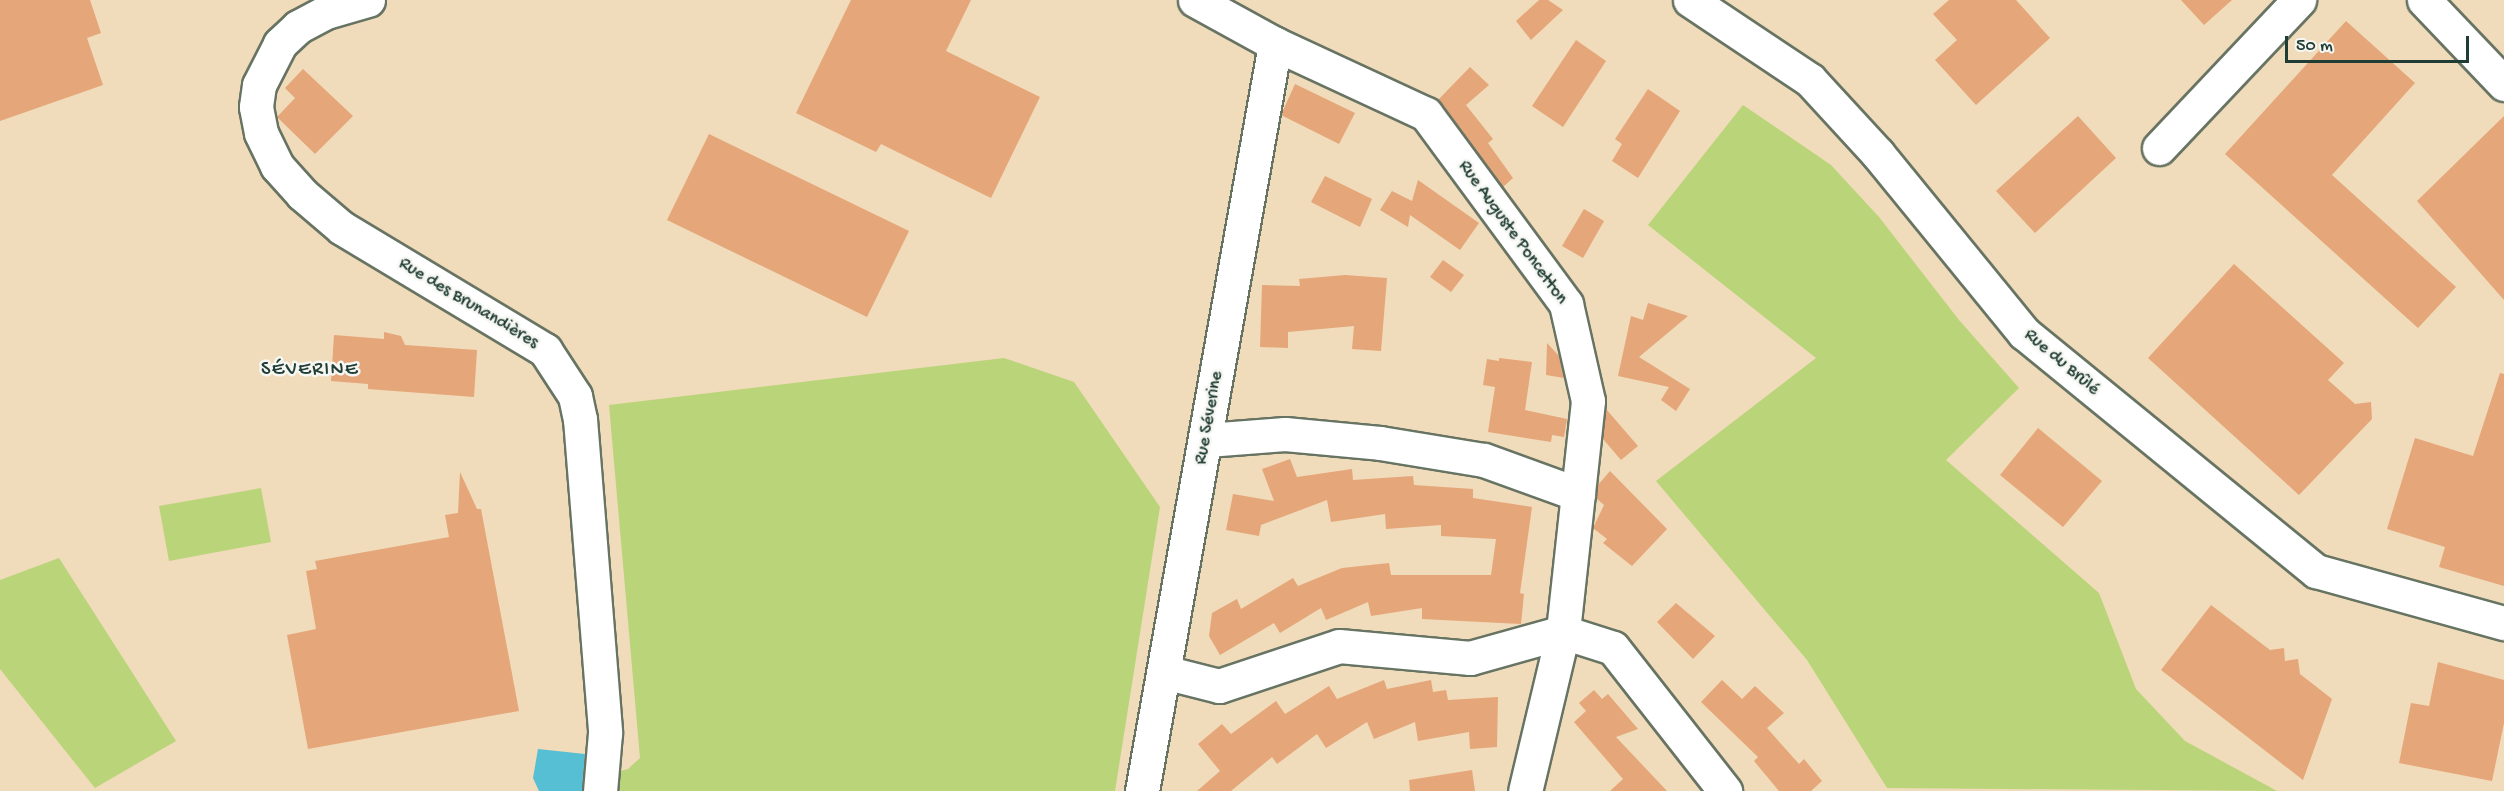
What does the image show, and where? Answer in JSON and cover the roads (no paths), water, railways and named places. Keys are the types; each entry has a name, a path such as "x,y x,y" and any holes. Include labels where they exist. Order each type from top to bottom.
{"street":[{"name":"Rue des Brunandières","path":"368,0 326,12 298,27 280,44 259,85 256,107 261,133 277,166 302,194 342,228 525,336 545,350 562,370 575,396 580,419 605,734 601,777"},
{"name":"Rue Auguste Poncetton","path":"1195,0 1275,44 1426,114 1566,304 1588,401 1563,632 1525,791"},
{"name":"Rue du Brûlé","path":"1690,0 1810,80 1878,154 2024,333 2316,572 2504,623"},
{"path":"2158,148 2299,0"},
{"path":"2424,0 2504,84"},
{"name":"Rue Séverine","path":"1142,791 1207,440 1275,44"},
{"path":"1207,440 1285,434 1380,443 1484,460 1578,494"},
{"path":"1164,672 1219,686 1339,646 1470,658 1563,632 1613,648 1725,791"}],"water":[{"path":"538,749 585,754 582,791 539,791 533,778"}],"district":[{"name":"SÉVERINE","path":"310,370"}]}
